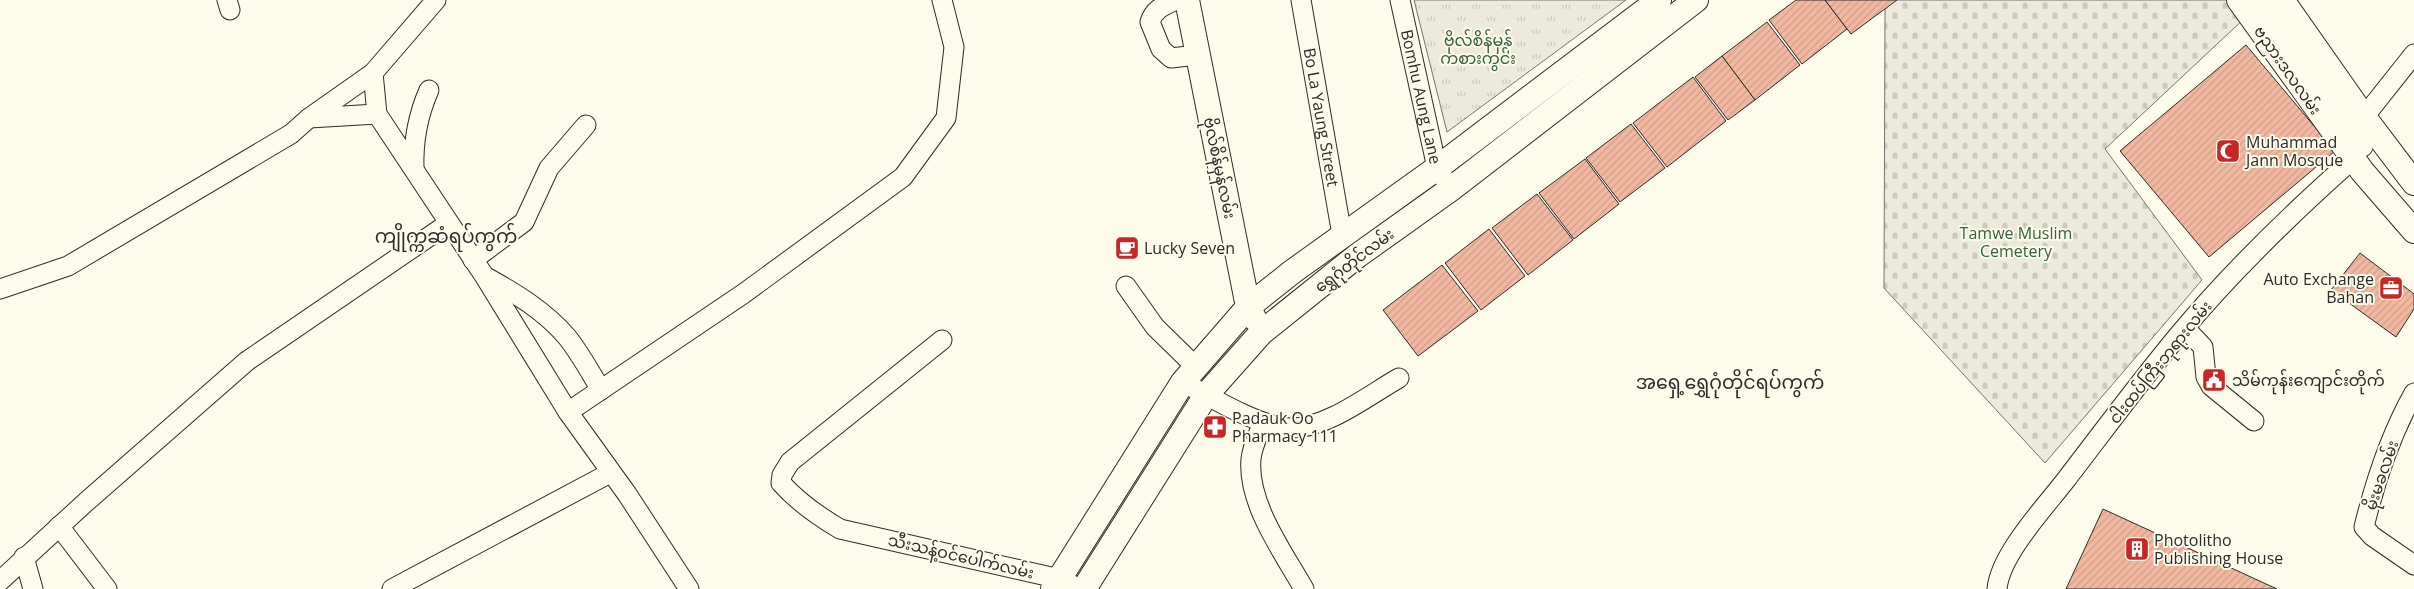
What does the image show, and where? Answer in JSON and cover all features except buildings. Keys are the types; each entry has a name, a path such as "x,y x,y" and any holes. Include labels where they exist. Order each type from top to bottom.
{"main road":[{"name":"ဗိုလ်စိန်မှန်လမ်း","path":"1187,0 1248,307 1261,333"},
{"name":"ရွှေဂုံတိုင်လမ်း","path":"1077,587 1189,374 1248,307 1342,235 1437,168 1659,0"},
{"name":"ရွှေဂုံတိုင်လမ်း","path":"1077,587 1206,395 1261,333 1357,256 1451,189 1696,0"},
{"name":"ဗညားဒလလမ်း","path":"2239,0 2353,160 2414,231"},
{"path":"2261,0 2373,161 2399,194 2414,209"},
{"path":"2282,0 2364,117 2414,183"}],"street":[{"path":"0,289 68,266 291,134 309,118 373,73 436,0"},
{"path":"568,412 743,294 903,177 946,118 954,47 942,0"},
{"path":"1176,0 1158,8 1152,15 1150,22 1161,49 1171,58 1197,55"},
{"name":"Bo La Yaung Street","path":"1301,0 1342,235"},
{"name":"Bomhu Aung Lane","path":"1400,0 1437,168 1451,189"},
{"path":"2364,117 2414,54"},
{"path":"373,73 377,114 485,277 568,412 610,473 627,494 689,589"},
{"path":"414,169 413,147 417,126 429,90"},
{"path":"309,118 377,114"},
{"path":"474,260 524,222 549,168 586,125"},
{"name":"ငါးထပ်ကြီးဘုရားလမ်း","path":"1997,589 2004,564 2029,528 2185,328 2260,247 2306,201 2353,160"},
{"path":"0,581 24,557 247,361 449,224"},
{"path":"485,277 515,293 548,318 567,337 601,390"},
{"path":"1126,286 1206,395 1264,422 1292,428 1324,421 1399,378"},
{"path":"2185,328 2203,347 2206,377 2211,386 2254,421"},
{"name":"သီးသန့်ဝင်ပေါက်လမ်း","path":"942,340 815,440 790,462 782,475 782,483 798,501 820,517 840,528 1077,587"},
{"name":"မိုးမခလမ်း","path":"2414,393 2403,413 2371,499 2364,527 2372,536 2414,565"},
{"path":"1264,422 1251,458 1252,482 1265,522 1304,589"},
{"path":"392,589 610,473"},
{"path":"59,526 108,589"},
{"path":"24,557 33,589"}],"green space":[{"name":"ဗိုလ်စိန်မှန် ကစားကွင်း","path":"1414,0 1626,0 1447,132"},
{"name":"Tamwe Muslim Cemetery","path":"1895,0 2235,0 2247,16 2105,149 2202,280 2045,463 1884,288 1885,8"}],"place":[{"name":"Muhammad Jann Mosque","path":"2228,151"},
{"name":"Lucky Seven","path":"1127,248"},
{"name":"Auto Exchange Bahan","path":"2391,288"},
{"name":"သိမ်ကုန်းကျောင်းတိုက်","path":"2214,380"},
{"name":"Padauk Oo Pharmacy 111","path":"1215,427"},
{"name":"Photolitho Publishing House","path":"2137,549"}],"district":[{"name":"ကျိုက္ကဆံရပ်ကွက်","path":"446,236"},
{"name":"အရှေ့ရွှေဂုံတိုင်ရပ်ကွက်","path":"1730,382"}]}
